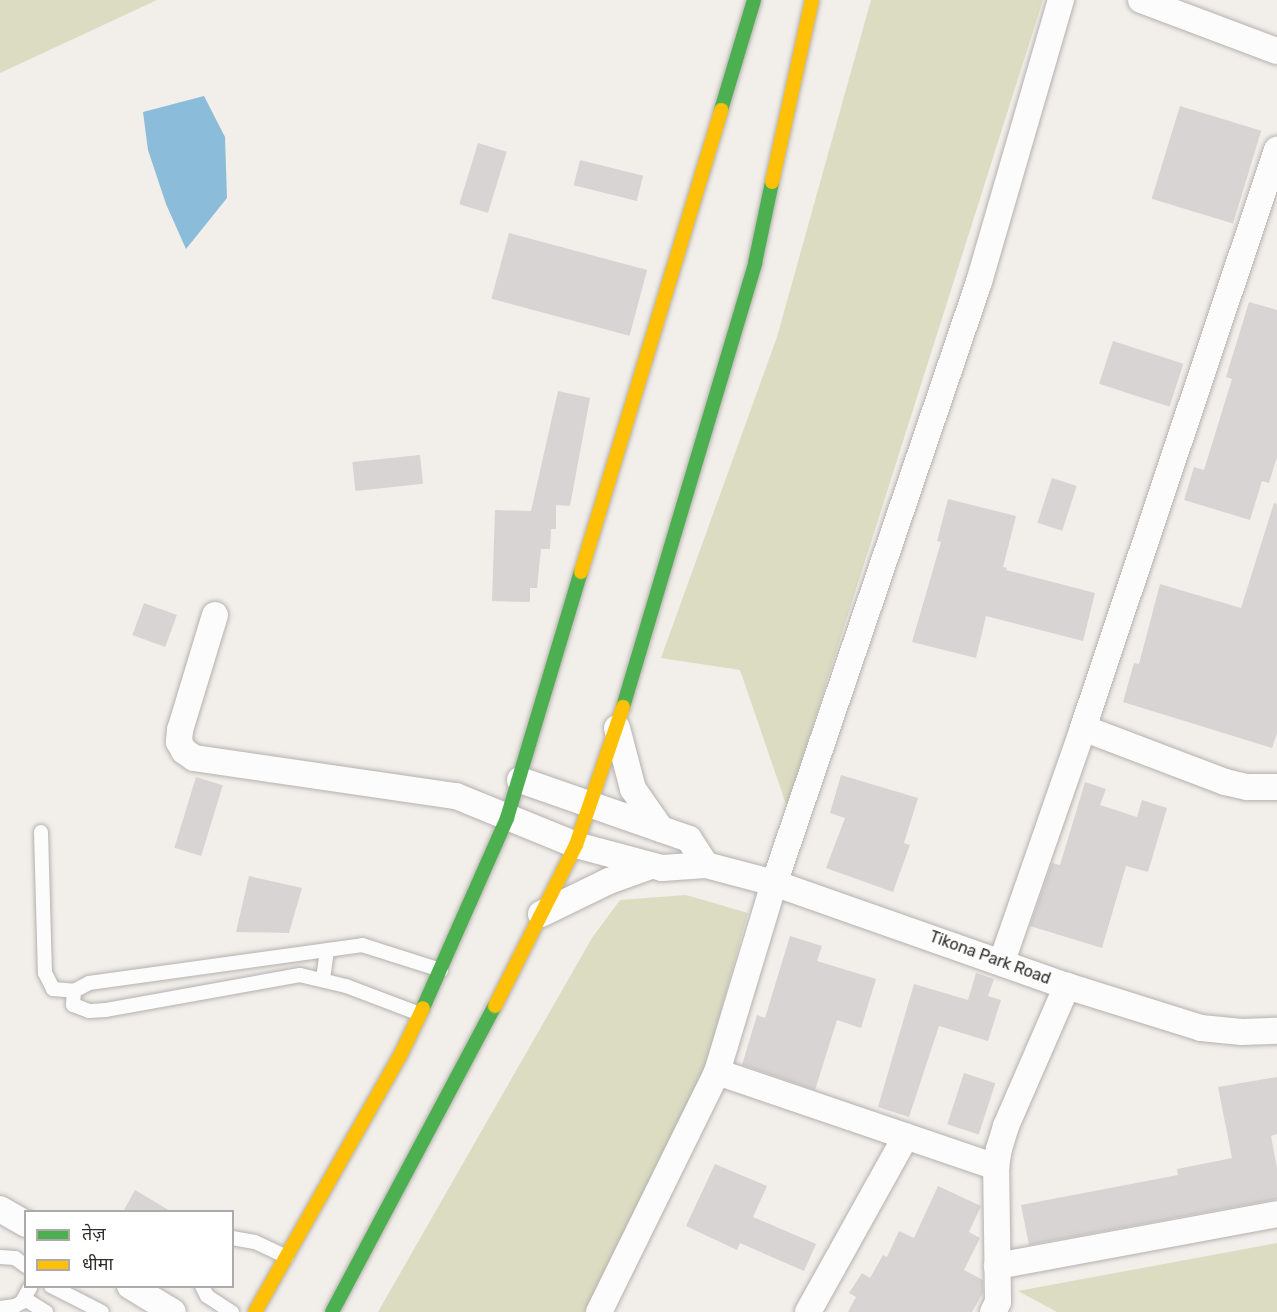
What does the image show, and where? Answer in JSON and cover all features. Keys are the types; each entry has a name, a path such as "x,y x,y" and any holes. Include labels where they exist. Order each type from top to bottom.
{"street":[{"path":"255,1312 338,1169 420,1014 507,818 754,0"},
{"path":"332,1312 461,1076 576,845 591,806 617,728 755,263 812,0"},
{"path":"599,1312 717,1072 774,883 979,282 1061,0"},
{"path":"1141,0 1277,51"},
{"path":"1002,961 1083,728 1277,150"},
{"name":"Tikona Park Road","path":"215,615 180,730 179,741 184,751 194,758 435,791 472,800 507,818 576,845 651,866 670,868 706,865 774,883 1002,961 1067,986 1201,1028 1242,1032 1277,1031"},
{"path":"617,728 633,789 661,830"},
{"path":"1083,728 1225,782 1263,789 1277,787"},
{"path":"520,780 689,839 706,865"},
{"name":"Tikona Park Road","path":"541,914 609,881 651,866"},
{"path":"1003,1309 997,1266 996,1167 1006,1126 1067,986"},
{"path":"717,1072 996,1167"},
{"path":"808,1312 906,1136"},
{"path":"0,1209 24,1223"},
{"path":"997,1266 1277,1214"},
{"path":"132,1288 173,1312"}],"lane":[{"path":"41,832 45,973 53,989 74,991 89,983 362,945 441,970"},
{"path":"323,979 327,950"},
{"path":"74,991 73,1005 89,1011 300,975 323,979 420,1014"},
{"path":"234,1238 255,1242 287,1257"},
{"path":"0,1257 15,1258 24,1265"},
{"path":"53,1288 102,1312"},
{"path":"203,1288 207,1296 232,1312"},
{"path":"0,1308 15,1306 28,1293 46,1312"}],"green space":[{"path":"0,0 157,0 0,73"},
{"path":"871,0 1043,0 787,807 740,670 661,658 777,337"},
{"path":"686,895 748,913 701,1083 586,1312 378,1312 592,938 620,900"},
{"path":"1277,1243 1277,1312 1057,1312 1018,1291"}],"water":[{"path":"204,96 225,137 227,198 186,249 166,204 148,150 143,112"}],"building":[{"path":"1180,106 1261,131 1233,224 1152,199"},
{"path":"478,143 507,152 488,213 459,204"},
{"path":"580,160 643,176 637,201 574,185"},
{"path":"509,233 647,270 630,336 491,299"},
{"path":"1249,302 1277,310 1277,457 1269,483 1262,481 1250,520 1184,500 1194,467 1204,470 1232,379 1226,377"},
{"path":"1113,341 1183,364 1169,407 1099,384"},
{"path":"558,391 590,398 570,506 556,505 556,529 551,529 550,549 541,549 537,588 530,588 530,602 492,601 495,510 531,511"},
{"path":"420,455 423,484 355,491 352,462"},
{"path":"1052,478 1077,486 1062,531 1037,523"},
{"path":"948,499 1016,516 1003,567 1007,568 1006,570 1095,593 1083,641 986,616 976,658 912,642 941,542 937,541"},
{"path":"1274,503 1277,504 1277,733 1272,748 1123,702 1134,663 1139,664 1160,584 1241,608"},
{"path":"144,603 177,615 165,647 132,635"},
{"path":"841,775 918,798 904,843 910,845 893,892 826,868 845,818 830,813"},
{"path":"196,777 223,785 201,856 174,848"},
{"path":"1085,782 1106,789 1100,805 1137,817 1142,800 1167,808 1148,872 1126,866 1102,948 1030,926 1052,863 1060,865"},
{"path":"249,876 302,888 289,933 236,932"},
{"path":"790,936 822,946 817,961 876,979 861,1028 837,1020 815,1090 742,1065 757,1015 765,1018"},
{"path":"976,973 994,979 988,996 1001,1000 988,1041 939,1026 909,1117 878,1107 914,984 968,1000"},
{"path":"964,1073 995,1083 979,1135 947,1124"},
{"path":"1277,1077 1277,1134 1271,1136 1277,1168 1277,1199 1029,1245 1021,1205 1178,1175 1177,1169 1232,1158 1218,1087"},
{"path":"715,1164 767,1186 753,1217 816,1244 804,1271 740,1243 737,1250 686,1226"},
{"path":"938,1186 981,1206 969,1232 980,1238 964,1270 983,1280 983,1293 972,1312 848,1312 856,1297 849,1293 862,1273 870,1278 883,1255 887,1257 899,1231 914,1238"},
{"path":"135,1190 169,1210 124,1210"}],"traffic: fast":[{"path":"721,110 754,0"},
{"path":"623,707 755,263 772,182"},
{"path":"423,1008 507,818 581,572"},
{"path":"332,1312 495,1006"}],"traffic: slow":[{"path":"772,182 812,0"},
{"path":"581,572 721,110"},
{"path":"495,1006 576,845 623,707"},
{"path":"255,1312 400,1056 423,1008"}]}
